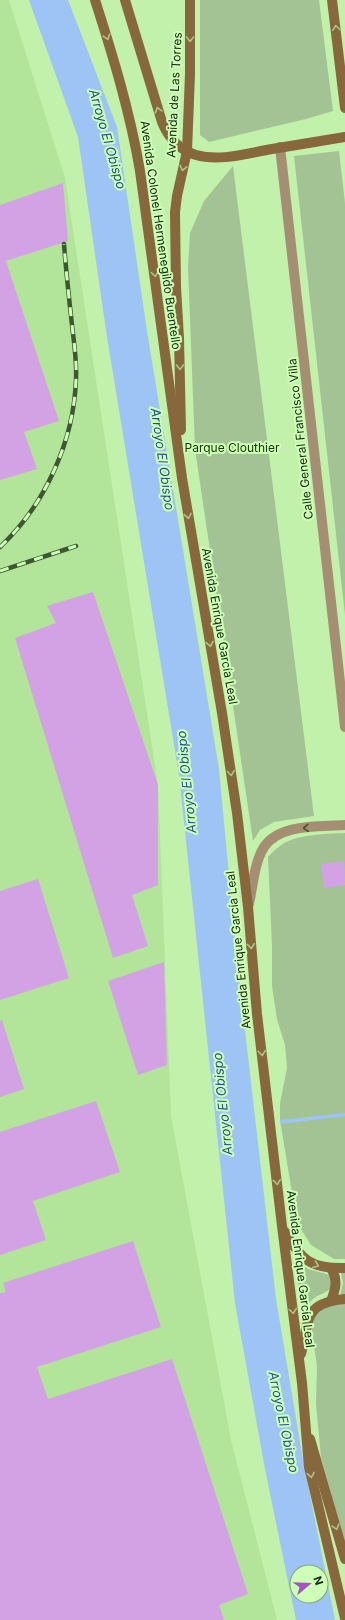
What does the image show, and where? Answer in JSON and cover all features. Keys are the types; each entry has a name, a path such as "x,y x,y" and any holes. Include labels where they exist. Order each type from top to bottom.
{"street":[{"name":"Avenida Colonel Hermenegildo Buentello","path":"95,0 116,66 134,135 147,215 182,478"},
{"path":"125,0 166,132 176,145 195,154 209,157 229,156 345,137"},
{"name":"Avenida de Las Torres","path":"182,478 175,212 177,196 188,151 190,0"},
{"path":"332,0 345,108"},
{"name":"Calle General Francisco Villa","path":"280,148 345,727"},
{"name":"Avenida Enrique García Leal","path":"182,478 222,713 248,907 257,1014 282,1226 300,1361 308,1460 345,1618"},
{"path":"248,907 264,847 272,839 290,830 345,825"},
{"path":"282,1226 295,1250 303,1258 324,1268 345,1268"},
{"path":"331,1268 337,1282 331,1301"},
{"path":"300,1361 306,1323 311,1313 319,1306 331,1301 345,1300"},
{"name":"Avenida Enrique García Leal","path":"305,1422 345,1559"}],"shaded area":[{"path":"0,0 9,0 65,178 158,785 171,1116 231,1440 277,1620 0,1620"}],"green space":[{"path":"200,0 319,0 333,111 306,119 209,142 200,135"},
{"path":"339,151 345,203 345,615 294,156"},
{"name":"Parque Clouthier","path":"233,166 314,816 274,822 260,830 253,841 195,449 188,267 190,233 204,201"},
{"path":"345,833 345,1259 334,1259 311,1245 297,1223 280,1120 280,1103 287,1068 285,1045 277,1019 272,986 272,946 268,857 278,847 294,839 311,835"},
{"path":"295,1259 308,1269 330,1275 332,1287 328,1291 315,1297 309,1303 303,1319"},
{"path":"341,1273 345,1273 345,1296 340,1296 343,1283"},
{"path":"345,1303 345,1544 321,1457 316,1404 317,1366 311,1325 314,1315 325,1307"}],"water":[{"name":"Arroyo El Obispo","path":"29,0 68,0 117,127 147,331 219,769 237,961 276,1299 303,1460 324,1564 289,1564 289,1586 265,1469 235,1303 179,775 107,337 78,137"},
{"path":"345,1113 345,1116 281,1124 280,1120"},
{"path":"329,1590 335,1620 296,1620 293,1604 329,1604"}],"building":[{"path":"63,183 68,241 6,261 59,421 24,432 37,469 0,480 0,205"},
{"path":"93,592 158,785 158,885 132,895 148,946 113,958 15,638 56,623 47,606"},
{"path":"344,861 345,885 324,888 321,864"},
{"path":"38,879 69,978 0,1000 0,891"},
{"path":"164,962 167,1065 138,1075 108,981"},
{"path":"2,1020 24,1089 0,1097 0,1021"},
{"path":"96,1101 120,1172 33,1201 46,1240 0,1255 0,1132"},
{"path":"133,1241 161,1327 37,1367 48,1399 172,1359 248,1594 219,1605 224,1620 0,1620 0,1293 6,1292 3,1283"}],"railway":[{"path":"0,547 31,512 43,492 54,470 70,426 74,402 76,366 64,244"},
{"path":"0,571 76,546"}]}
